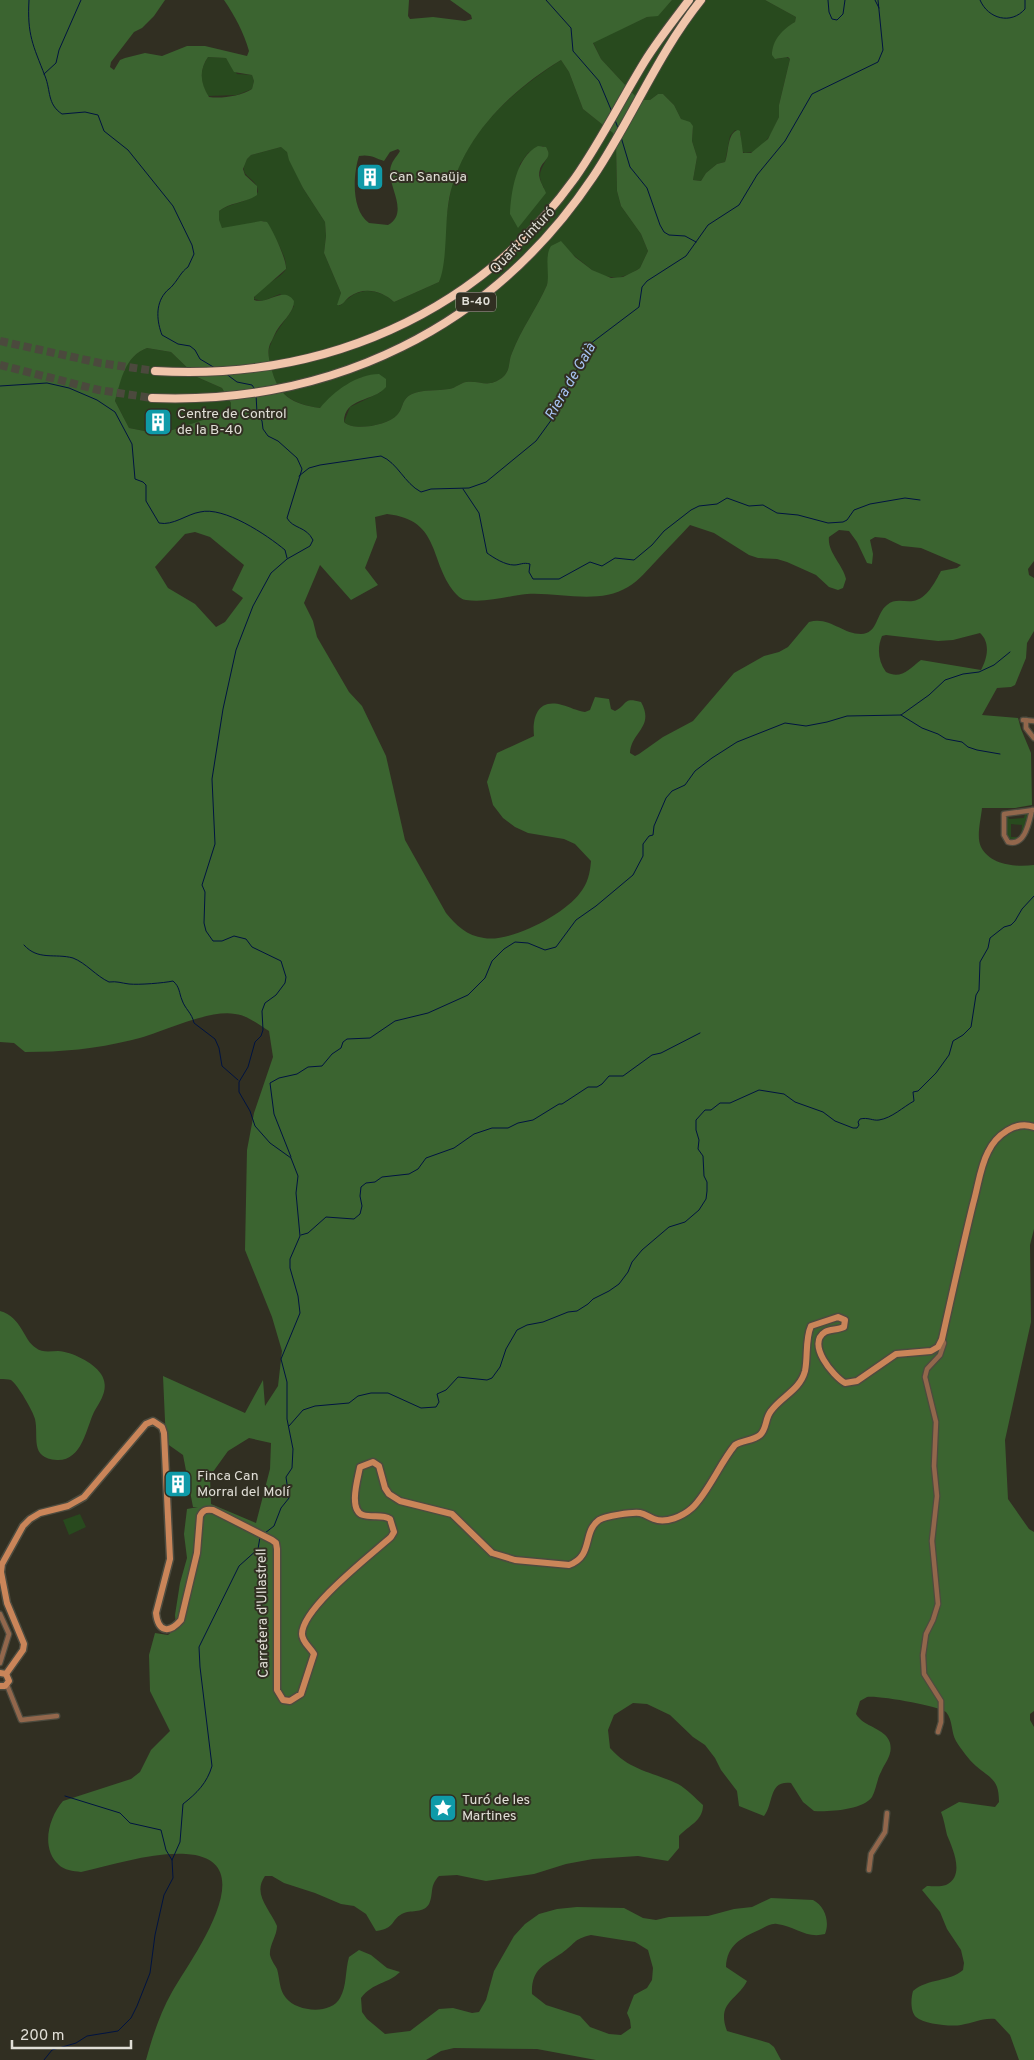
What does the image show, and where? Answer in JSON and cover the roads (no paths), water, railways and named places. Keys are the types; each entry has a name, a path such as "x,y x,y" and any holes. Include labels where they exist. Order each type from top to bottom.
{"highway":[{"name":"Quart Cinturó","path":"155,371 225,372 278,365 324,355 372,338 428,311 464,288 503,257 540,221 575,178 659,40 689,0"},
{"name":"Quart Cinturó","path":"152,398 220,398 290,387 346,371 398,350 440,327 482,297 526,259 560,223 582,193 611,147 667,48 701,0"}],"street":[{"path":"1034,721 1025,720 1026,728 1034,738"},
{"path":"1033,810 1021,840 1016,843 1008,842 1004,835 1004,814 1033,810"},
{"path":"938,1732 941,1701 924,1674 923,1655 926,1634 938,1604 932,1541 937,1496 934,1466 936,1422 925,1377 928,1369 940,1355 944,1343 942,1339 958,1263 988,1151 1008,1130 1027,1124 1034,1128"},
{"name":"Carretera d'Ullastrell","path":"3,1674 23,1650 24,1644 7,1603 1,1572 2,1564 23,1526 40,1513 68,1506 84,1497 146,1424 153,1421 162,1427 164,1433 170,1559 156,1613 157,1622 161,1627 168,1629 175,1627 181,1620 197,1553 200,1516 207,1509 213,1510 276,1542 277,1690 283,1700 290,1700 302,1694 314,1659 314,1654 302,1639 302,1631 316,1606 391,1537 394,1532 390,1519 386,1516 362,1515 358,1512 354,1497 360,1467 366,1463 373,1462 379,1466 385,1488 389,1494 400,1501 452,1514 492,1553 515,1560 569,1565 577,1562 583,1556 593,1526 603,1518 639,1513 654,1519 668,1521 692,1507 735,1444 759,1436 764,1430 769,1413 801,1382 806,1364 808,1331 811,1326 838,1317 845,1320 844,1327 825,1332 818,1344 821,1357 840,1380 845,1383 856,1381 896,1354 931,1351 938,1347 942,1339"},
{"path":"0,1614 9,1634 0,1663"},
{"path":"0,1642 7,1644"},
{"path":"3,1674 9,1681 3,1686 22,1720 57,1716"},
{"path":"869,1870 871,1854 885,1832 887,1813"}],"waterway":[{"path":"29,0 29,22 32,40 54,106 62,114 85,112 98,115 104,131 128,150 173,206 192,245 194,254 188,267 162,298 158,308 160,330 162,335 178,344 190,346 195,350 200,359 215,368"},
{"path":"44,74 56,63 59,50 81,0"},
{"path":"546,0 571,28 573,51 599,81 612,112"},
{"path":"828,0 832,19 837,20 843,14 845,0"},
{"name":"Riera de Gaià","path":"875,0 879,8"},
{"name":"Riera de Gaià","path":"299,476 309,468 320,465 381,456 392,463 410,484 421,492 431,489 469,488 486,482 536,441 552,419 590,344 639,307 642,287 647,281 686,256 708,225 739,205 757,175 785,141 812,94 878,62 883,50 878,0"},
{"name":"Riera de Gaià","path":"980,0 988,12 1000,18 1013,17 1019,14 1025,9 1025,0"},
{"path":"615,120 618,128"},
{"path":"621,137 630,167 647,188 664,232 669,235 685,236 696,242"},
{"path":"225,373 237,382 252,385 254,388"},
{"path":"0,386 47,383 69,388 97,400 115,412 132,444 135,479 146,485 146,501 159,523 169,523 200,512 221,513 245,523 268,537 285,550 287,558"},
{"path":"256,394 257,413 262,421 263,429 268,436 278,441 297,458 302,469 287,518 290,522 307,532 313,540 310,546 287,559 271,573 253,606 236,650 223,709 212,779 215,844 202,885 205,892 204,923 206,931 213,941 222,941 234,936 246,939 252,947 281,961 286,977 285,983 276,995 265,1003 262,1011 263,1030 261,1036 255,1042 248,1067 239,1082 239,1092 250,1111 255,1126 270,1143 291,1158 298,1176 296,1193 300,1236 290,1259 290,1268 298,1296 300,1313 281,1359 287,1382 287,1419 293,1449 292,1468 286,1477 289,1498 281,1508 274,1526 265,1533"},
{"path":"463,489 479,513 487,553 507,564 530,564 529,572 533,579 559,579 590,562 602,566 615,558 634,560 652,545 664,531 691,510 699,506 717,504 727,498 749,506 763,505 777,513 798,515 828,523 843,522 847,520 854,510 870,504 905,498 920,500"},
{"path":"291,1157 274,1114 270,1083 279,1078 297,1074 308,1067 322,1066 332,1054 341,1048 343,1042 347,1039 370,1038 395,1021 428,1013 468,995 485,978 492,961 504,949 515,942 528,943 545,950 556,947 576,920 633,875 643,856 643,844 649,836 653,835 654,826 666,798 672,791 685,785 695,771 712,758 737,742 785,723 806,726 847,716 901,715 929,695 945,680 963,674 979,672 994,665 1010,652"},
{"path":"901,715 922,728 946,739 962,742 968,747 977,750 1000,754"},
{"path":"289,1426 303,1410 315,1406 349,1403 358,1396 371,1393 388,1393 421,1408 436,1407 439,1402 437,1394 446,1390 458,1377 487,1380 492,1378 500,1367 506,1349 517,1330 568,1312 577,1311 619,1284 628,1272 632,1262 642,1250 669,1227 685,1222 699,1210 706,1199 707,1182 704,1176 703,1156 698,1149 699,1140 696,1130 696,1120 705,1110 711,1110 720,1103 730,1103 759,1090 784,1094 795,1102 823,1112 835,1121 857,1128 860,1119 884,1119 914,1101 913,1092 918,1091 936,1073 949,1055 953,1041 971,1027 976,995 979,990 980,962 988,948 990,938 1004,927 1011,925 1034,896"},
{"path":"24,945 29,950 41,955 73,958 109,982 139,984 173,981 194,1023 215,1039 219,1048 222,1066 238,1080"},
{"path":"301,1235 308,1233 326,1217 354,1219 360,1214 362,1206 361,1187 366,1183 375,1182 382,1177 409,1174 418,1169 426,1158 454,1148 474,1134 492,1128 508,1128 518,1123 533,1120 588,1087 597,1087 609,1076 623,1076 652,1055 661,1053 700,1033"},
{"path":"44,2060 52,2050 76,2043 87,2036 118,2031 131,2018 137,2006 150,1973 155,1935 164,1895 173,1878 172,1860 180,1842 183,1804 201,1787 212,1766 199,1647 239,1566 258,1549 260,1537"},
{"path":"65,1796 120,1813 130,1823 161,1830 166,1850 172,1860"}],"tunnel":[{"path":"0,341 100,363 155,371"},
{"path":"0,365 99,390 152,398"}],"place":[{"name":"Can Sanaüja","path":"370,177"},
{"name":"Centre de Control de la B-40","path":"158,422"},
{"name":"Finca Can Morral del Molí","path":"178,1484"},
{"name":"Turó de les Martines","path":"443,1808"}]}
